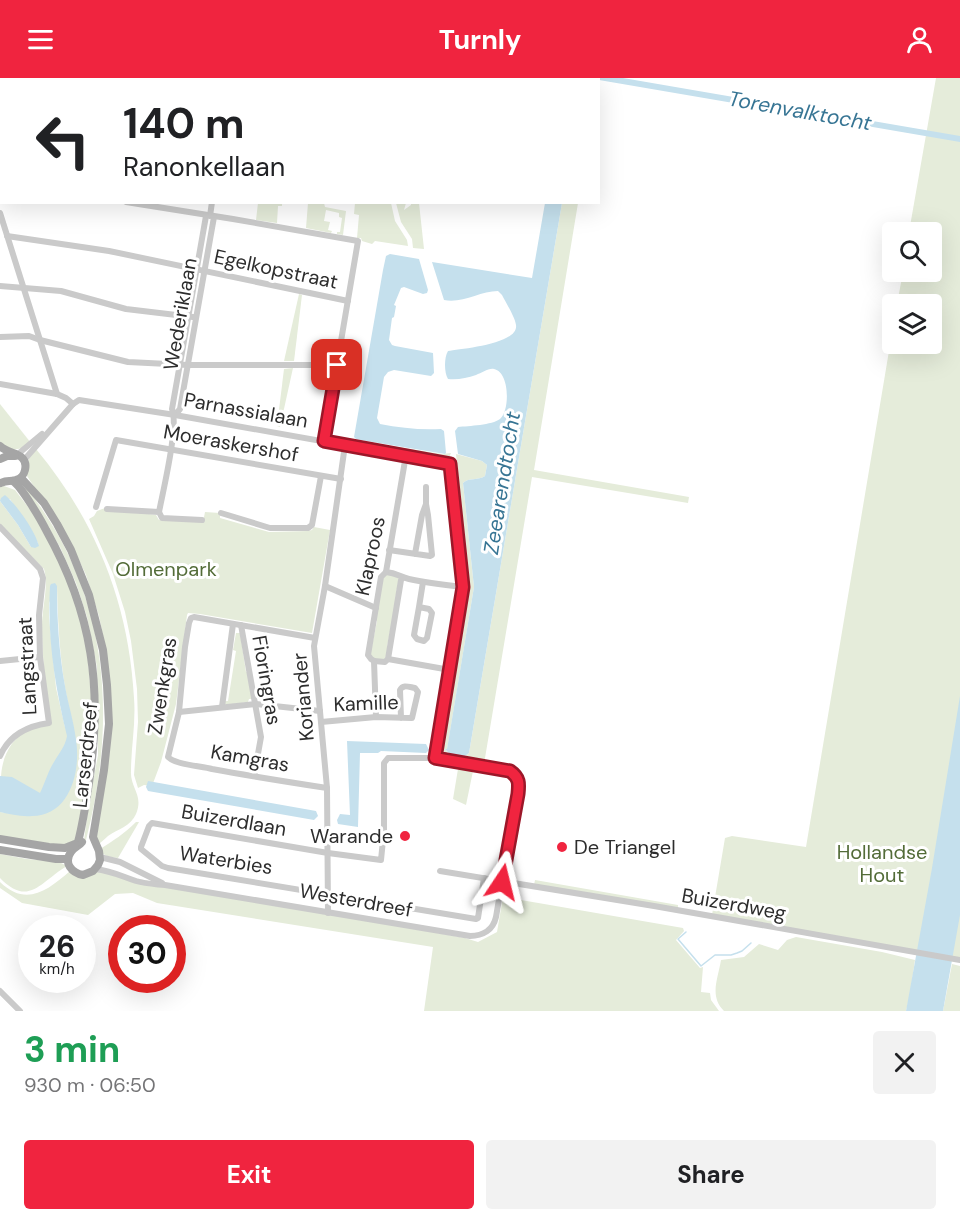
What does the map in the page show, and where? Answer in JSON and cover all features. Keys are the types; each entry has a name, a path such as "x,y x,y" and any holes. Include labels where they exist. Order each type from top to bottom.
{"main road":[{"path":"0,446 8,457 19,459 21,464 20,473 8,480"},
{"name":"Larserdreef","path":"8,480 34,491 57,524 71,550 89,595 103,650 109,724 104,770 93,837 78,849"},
{"name":"Larserdreef","path":"8,480 19,485 52,540 71,580 88,639 96,717 91,768 78,849"},
{"path":"0,839 49,847 98,849 99,862 95,870 86,875 72,870 78,849"},
{"path":"78,849 72,861 77,870 83,872 90,869 98,857"},
{"path":"0,850 56,859 78,849"}],"street":[{"path":"138,204 358,242 324,441"},
{"name":"Wederiklaan","path":"175,415 172,409 192,317 212,204"},
{"path":"0,213 57,394"},
{"name":"Egelkopstraat","path":"7,236 109,251 348,301"},
{"path":"0,286 61,291 126,309 192,317"},
{"name":"Wederiklaan","path":"159,512 175,415 180,409 188,365 192,317"},
{"path":"0,337 30,336 128,362 188,365 337,365"},
{"path":"0,384 57,394 73,404 50,429 8,457"},
{"name":"Parnassialaan","path":"73,404 80,400 175,415 450,464 463,587"},
{"name":"Moeraskershof","path":"96,507 116,440 341,479"},
{"name":"Koriander","path":"328,913 327,788 314,646 345,445"},
{"name":"Klaproos","path":"376,717 374,661 368,655 381,577 386,572 406,455"},
{"path":"221,513 270,528 308,528 312,525 321,476"},
{"path":"390,549 432,555 426,487"},
{"path":"415,554 426,504"},
{"path":"107,509 159,512 162,518 202,520"},
{"name":"Langstraat","path":"0,527 40,569 43,578 39,615 40,657 49,723 35,725 21,731 9,741 0,756"},
{"path":"386,572 423,582 463,587 435,758 510,771 519,781 502,882 440,871"},
{"name":"Klaproos","path":"388,659 403,578"},
{"path":"419,607 429,609 432,613 427,638 424,641 417,639 414,635 423,582"},
{"path":"325,586 376,608"},
{"name":"Zwenkgras","path":"169,759 168,754 179,712 185,647 191,618 237,625"},
{"path":"237,625 315,638"},
{"name":"Fioringras","path":"237,625 256,704 261,737 254,777"},
{"name":"Fioringras","path":"222,707 237,625"},
{"path":"0,661 40,657"},
{"path":"374,661 385,662 388,659 450,670"},
{"name":"Kamille","path":"321,722 376,717 402,718 412,718 418,692 415,688 404,686 400,690 402,718"},
{"path":"179,712 256,704 320,711"},
{"name":"Buizerdlaan","path":"152,822 381,860 384,830 384,763 388,758 435,758"},
{"name":"Kamgras","path":"169,759 254,777 327,788"},
{"name":"Waterbies","path":"152,822 141,849 162,866 476,919 484,878"},
{"name":"Westerdreef","path":"98,857 120,862 165,885"},
{"name":"Westerdreef","path":"95,870 119,874 140,882 478,936 489,930 495,921 502,882"},
{"name":"Buizerdweg","path":"502,882 654,906 960,960"},
{"path":"0,991 20,1011"}],"green space":[{"name":"Hollandse Hout","path":"936,78 960,78 960,958 712,915 725,838 732,836 806,847 888,354 942,354 942,294 899,294 901,282 942,282 942,222 911,222"},
{"path":"258,204 282,204 278,206 277,223 256,220"},
{"path":"308,204 324,204 325,207 346,211 343,235 337,234 340,232 342,218 339,217 339,213 326,210 324,221 330,222 328,230 332,231 331,233 306,228"},
{"path":"355,204 391,204 395,221 407,240 408,246 375,241 372,244 362,241 361,238 357,238 359,215 354,214"},
{"path":"396,204 406,204 404,210 411,204 419,204 424,249 413,248 412,239 401,222"},
{"path":"562,204 578,204 534,470 689,497 688,503 532,477 484,764 444,757 443,751 470,588 456,454 482,461 487,465 485,476 463,483 474,587 447,750 445,749 449,755 465,756 469,753"},
{"path":"299,294 302,295 294,361 284,361"},
{"path":"293,368 280,427 277,426 284,369"},
{"path":"0,404 31,443 20,449 7,449 0,442"},
{"path":"331,436 442,454 451,453 448,460 331,440"},
{"path":"36,449 76,505 106,565 117,597 131,663 134,726 131,777 138,797 138,807 131,822 98,845 96,842 110,748 106,651 99,616 86,575 69,539 27,476 29,457"},
{"path":"20,480 49,520 72,563 88,606 98,651 103,698 102,745 96,792 86,840 84,840 89,803 98,755 97,667 87,617 76,583 60,547"},
{"path":"0,487 15,490 32,512 52,545 72,591 86,639 93,716 79,833 74,842 65,846 0,836 0,812 14,814 1,784 2,767 7,752 21,734 36,727 51,725 43,651 42,619 46,582 44,569 0,524 0,501","holes":["10,499 38,543 31,547 0,501","57,586 61,656 73,725 65,727 56,688 49,617 49,603"]},
{"name":"Olmenpark","path":"105,508 156,515 159,520 203,522 205,512 220,513 220,518 269,532 308,531 314,527 330,530 312,633 188,613 176,704 161,762 152,786 144,785 138,788 134,775 138,722 137,689 131,641 113,574 89,519 97,511"},
{"path":"387,574 399,577 396,601 385,659 374,659 370,656 377,621 375,620 383,577"},
{"path":"236,633 240,633 252,699 248,702 227,705 223,701 228,701 236,651 233,650"},
{"path":"458,769 473,771 466,805 453,799"},
{"path":"139,822 118,858 103,854 100,849 119,837"},
{"path":"0,854 59,862 67,866 35,889 19,891 0,878"},
{"path":"70,871 99,872 478,942 497,932 503,897 683,928 684,931 676,940 700,968 703,967 701,992 710,993 711,1000 719,1011 424,1011 433,947 157,903 133,893 115,894 88,915 22,903 0,888 0,882 10,890 28,895 53,885"},
{"path":"535,880 678,905 678,910 534,885"},
{"path":"796,937 915,960 906,1011 724,1011 719,1005 716,993 721,960 744,957 759,944 778,950 787,940"},
{"path":"952,964 960,966 960,1011 943,1011"}],"water":[{"name":"Torenvalktocht","path":"600,78 623,78 960,136 960,142 600,80"},
{"name":"Zeearendtocht","path":"545,204 562,204 469,753 465,756 456,756 445,749 447,749 474,587 463,483 485,476 487,465 482,461 458,454 455,431 458,427 486,424 500,419 506,408 507,392 503,377 494,369 466,378 448,379 445,361 448,351 499,341 508,337 516,325 498,291 458,300 444,300 432,262 532,278"},
{"path":"390,254 419,259 428,290 423,294 401,288 394,305 396,306 389,340 395,346 433,353 434,373 431,376 394,370 388,372 384,377 377,418 380,424 403,428 441,429 444,431 445,454 354,437 383,270 386,256"},
{"path":"5,495 25,519 39,546 31,547 0,501"},
{"path":"55,583 61,661 76,740 77,765 74,778 64,800 45,814 24,816 0,812 0,776 12,777 40,793 67,736 51,643 50,586"},
{"path":"960,696 960,915 943,1011 906,1011 932,868"},
{"path":"347,741 426,744 429,750 426,753 381,751 360,753 358,827 338,824 337,820 340,814 350,815"},
{"path":"148,781 316,811 318,816 314,820 148,791 146,787"}],"waterway":[{"path":"686,932 678,939 701,966 715,955 731,955 742,951 751,943"}],"place":[{"name":"Warande","path":"405,836"},
{"name":"De Triangel","path":"562,847"}],"route":[{"path":"337,365 324,441 450,464 463,587 435,758 510,771 518,778 518,794 502,882"}]}
